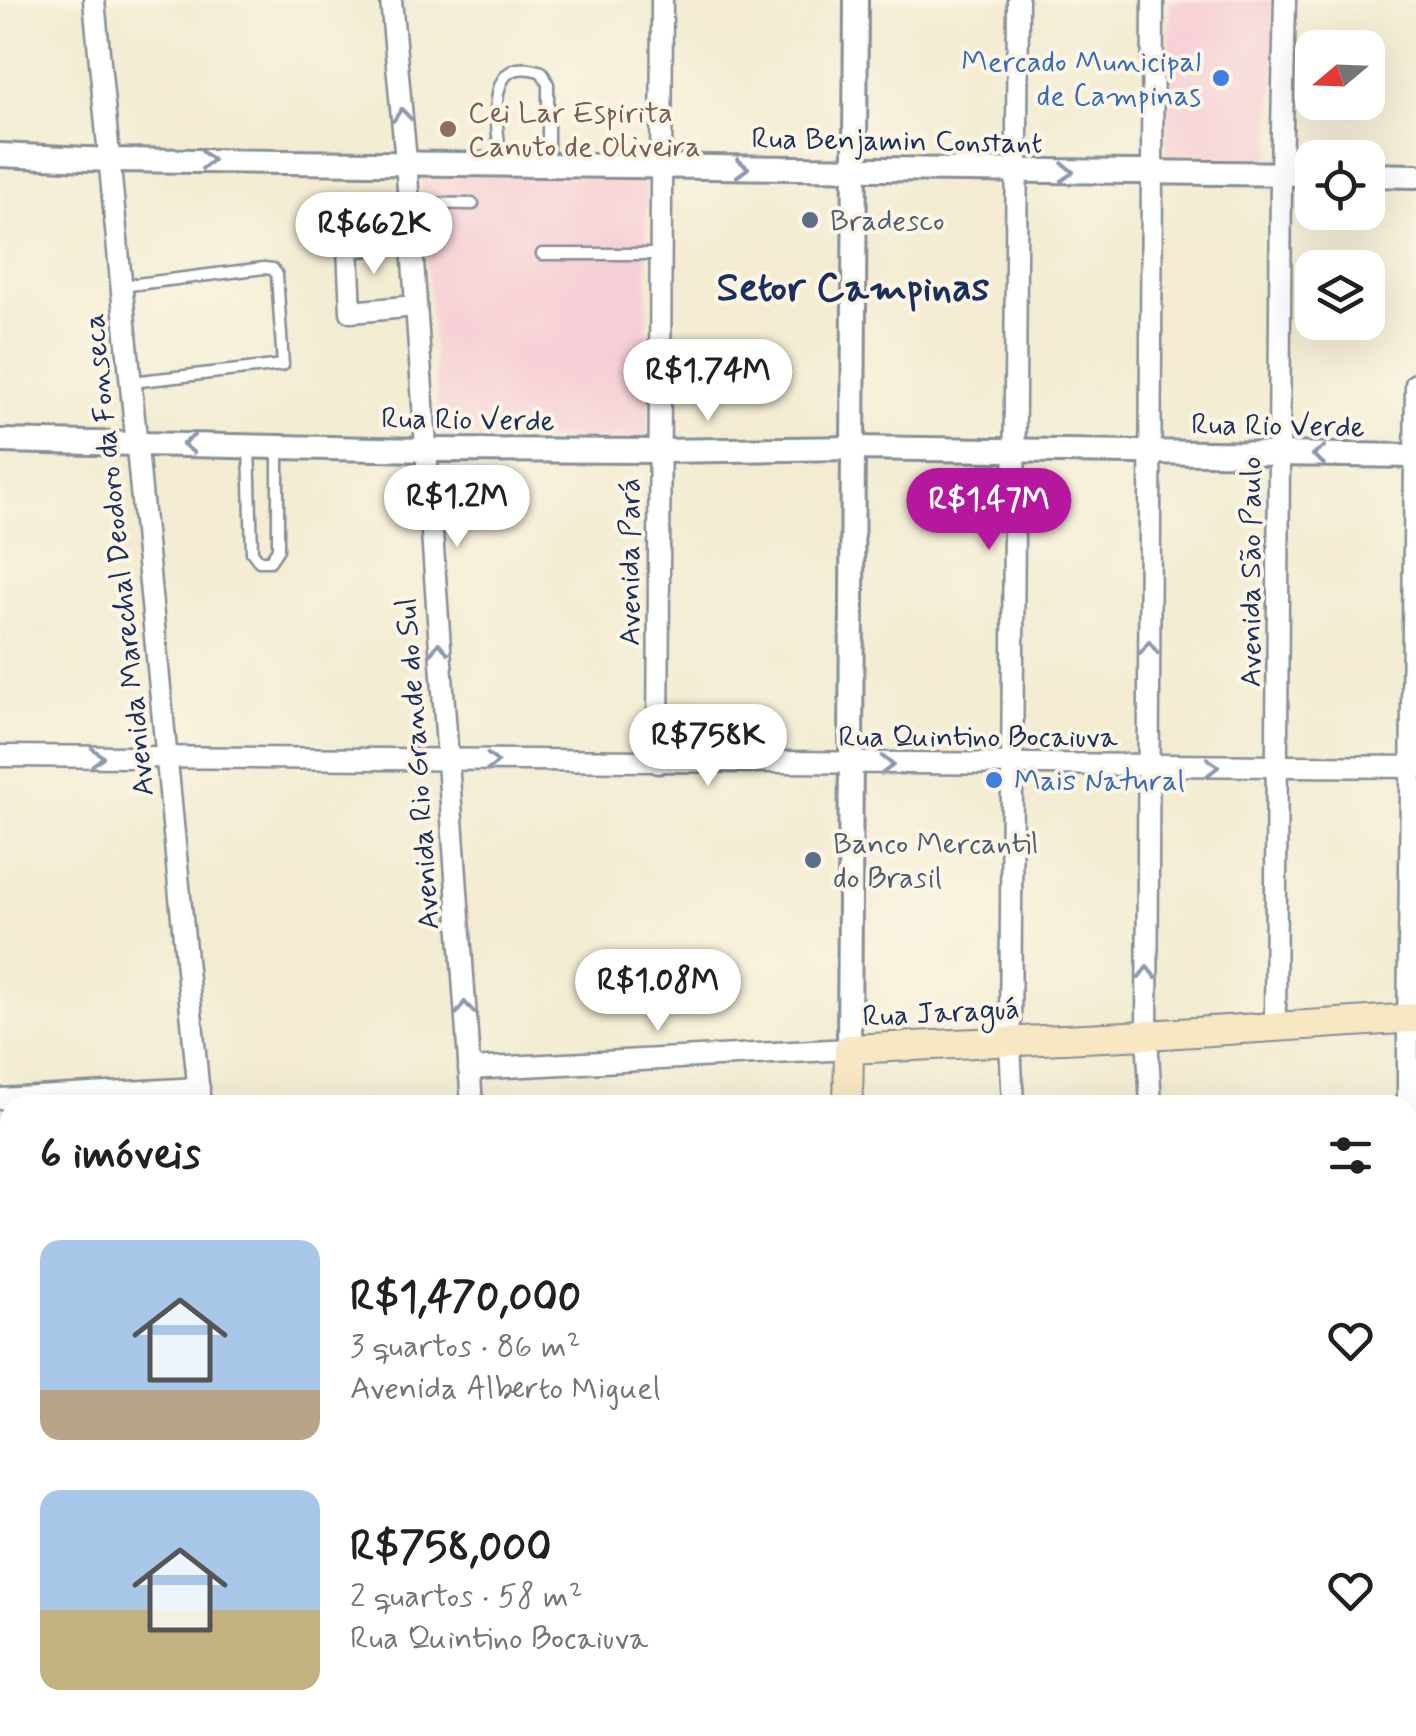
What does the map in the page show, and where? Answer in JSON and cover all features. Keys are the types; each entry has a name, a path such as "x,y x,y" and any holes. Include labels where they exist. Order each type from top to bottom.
{"main road":[{"name":"Rua Jaraguá","path":"849,1049 1146,1036 1412,1018"},
{"path":"848,1095 849,1049"}],"street":[{"name":"Avenida Marechal Deodoro da Fonseca","path":"94,0 199,1095"},
{"name":"Avenida Rio Grande do Sul","path":"391,0 406,161 471,1095"},
{"name":"Avenida Pará","path":"658,764 662,0"},
{"path":"849,1049 856,0"},
{"path":"1013,1095 1018,0"},
{"path":"1150,1095 1146,1036 1153,0"},
{"name":"Avenida São Paulo","path":"1275,1025 1281,173 1286,0"},
{"name":"Rua Benjamin Constant","path":"0,155 110,160 1295,173"},
{"path":"1385,175 1416,176"},
{"path":"411,241 348,247 351,312 416,306"},
{"path":"1411,1095 1416,384"},
{"name":"Rua Rio Verde","path":"0,441 426,450 854,448 1415,456"},
{"name":"Rua Quintino Bocaiuva","path":"0,756 1414,767"},
{"name":"Rua Jaraguá","path":"469,1069 849,1049"}],"lane":[{"path":"501,163 497,99 500,80 508,71 518,68 542,72 548,84 548,164"},
{"path":"409,203 473,204"},
{"path":"542,254 661,254"},
{"path":"122,286 264,268 277,275 283,366 130,382"},
{"path":"248,446 252,552 260,561 275,558 278,549 278,446"}],"shaded area":[{"name":"Mercado Municipal de Campinas","path":"1170,0 1276,0 1271,158 1166,155"},
{"path":"420,171 646,181 649,438 440,440"}],"place":[{"name":"Mercado Municipal de Campinas","path":"1221,78"},
{"name":"Cei Lar Espirita Canuto de Oliveira","path":"448,129"},
{"name":"Bradesco","path":"810,220"},
{"name":"Mais Natural","path":"994,780"},
{"name":"Banco Mercantil do Brasil","path":"813,860"}],"district":[{"name":"Setor Campinas","path":"853,286"}]}
